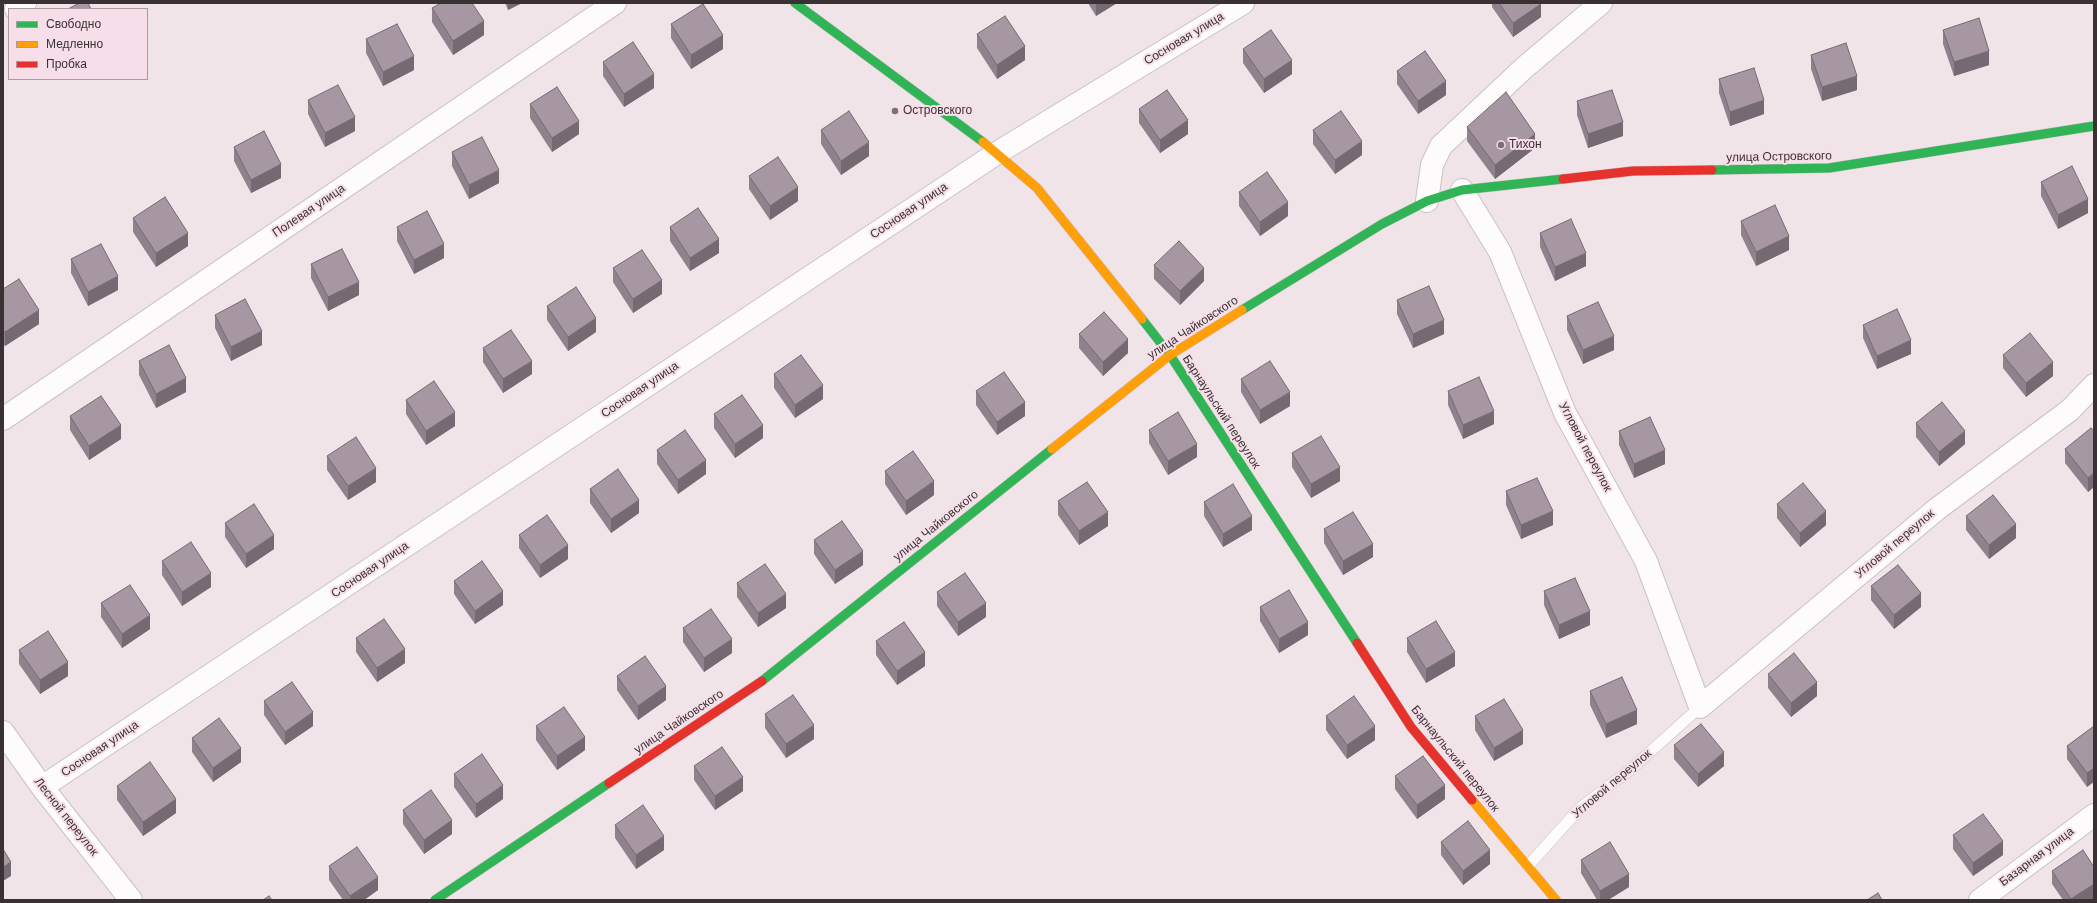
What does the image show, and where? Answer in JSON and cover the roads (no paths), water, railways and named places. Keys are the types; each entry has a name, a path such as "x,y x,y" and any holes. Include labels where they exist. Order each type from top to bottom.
{"street":[{"name":"Полевая улица","path":"3,419 615,3"},
{"name":"Барнаульский переулок","path":"795,3 997,153 1037,188 1170,355 1411,727 1556,900"},
{"name":"Сосновая улица","path":"42,787 997,153 1243,3"},
{"path":"1427,201 1432,165 1441,146 1524,68 1601,3"},
{"name":"улица Островского","path":"1462,190 1633,171 1830,168 2094,126"},
{"name":"улица Чайковского","path":"435,900 762,681 1170,355 1382,224 1427,201 1462,190"},
{"name":"Угловой переулок","path":"1462,190 1500,252 1565,413 1646,561 1700,708 1937,509 2070,410 2094,385"},
{"name":"Лесной переулок","path":"3,732 42,787 131,900"},
{"name":"Базарная улица","path":"1980,900 2094,815"}],"lane":[{"name":"Угловой переулок","path":"1528,866 1580,808 1631,770 1700,708"}],"place":[{"name":"Островского","path":"895,111"},
{"name":"Тихон","path":"1501,145"}]}
